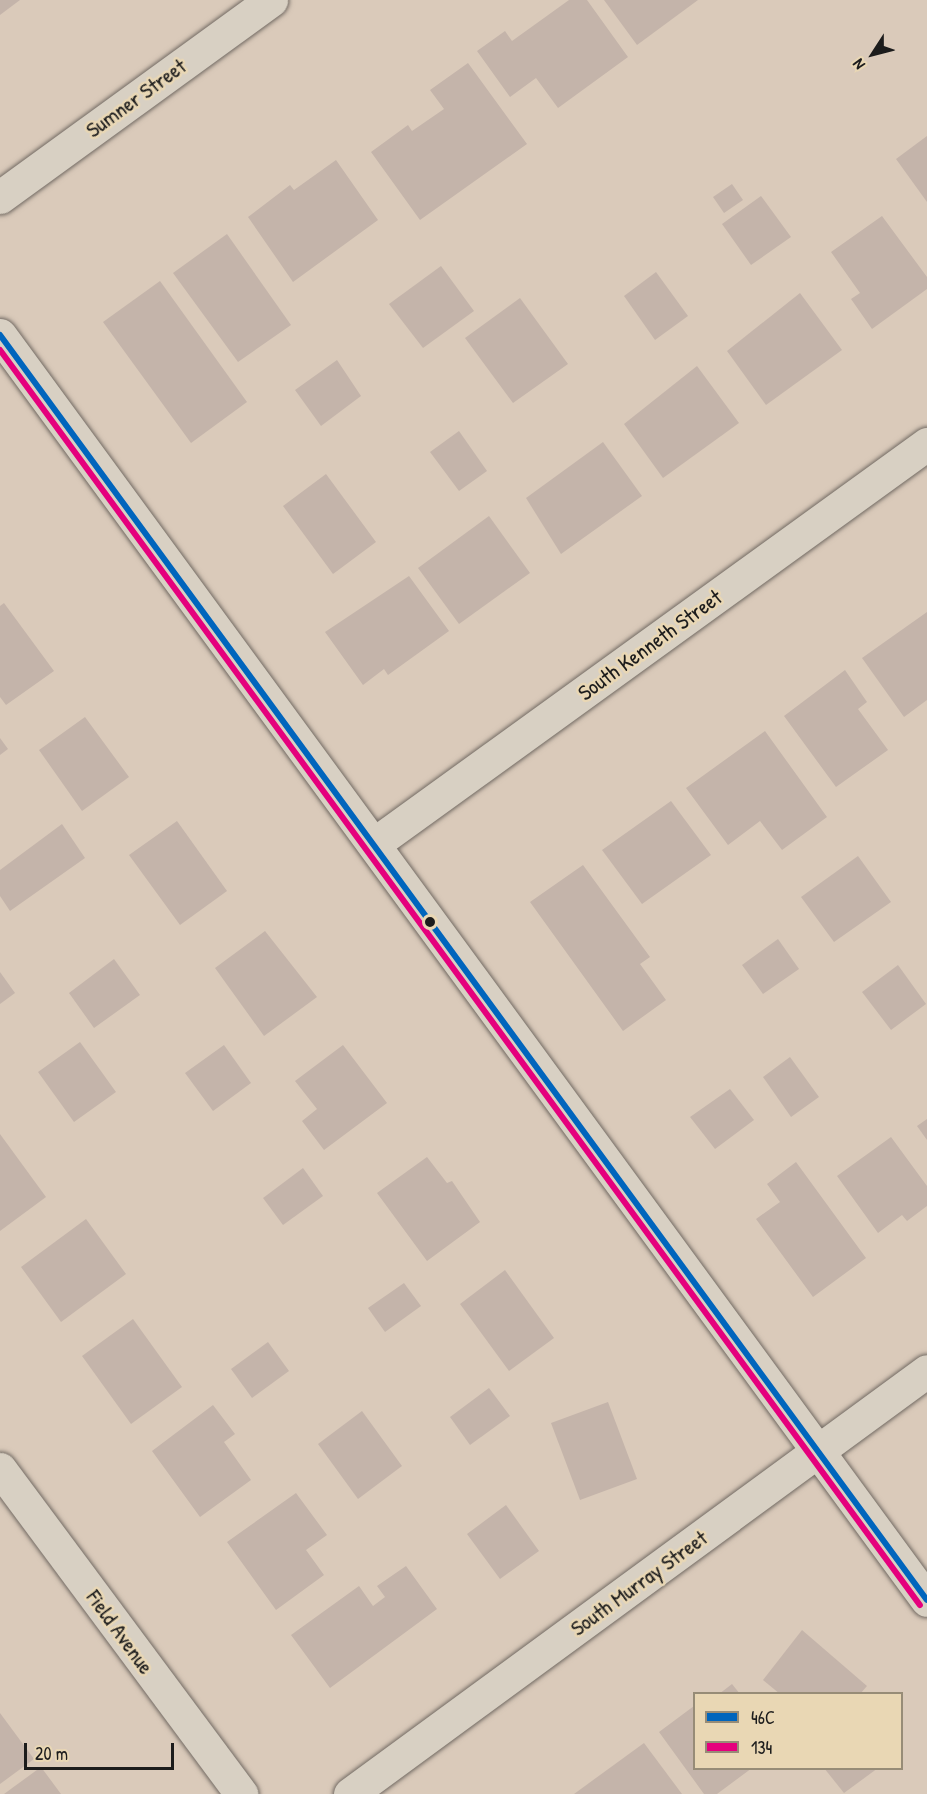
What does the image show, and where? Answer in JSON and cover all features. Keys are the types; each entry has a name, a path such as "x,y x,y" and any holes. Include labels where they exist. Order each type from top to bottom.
{"street":[{"name":"Sumner Street","path":"0,197 272,0"},
{"path":"0,335 927,1600"},
{"name":"South Kenneth Street","path":"374,844 927,444"},
{"name":"South Murray Street","path":"350,1794 927,1371"},
{"name":"Field Avenue","path":"0,1469 241,1794"}],"building":[{"path":"0,0 20,0 0,15"},
{"path":"569,0 587,0 628,57 558,108 536,78 510,97 477,51 505,31 512,41"},
{"path":"604,0 698,0 637,45"},
{"path":"468,63 527,144 420,220 371,152 408,125 412,131 444,109 430,90"},
{"path":"927,136 927,202 896,159"},
{"path":"336,160 378,220 293,282 248,217 290,185 294,190"},
{"path":"732,184 743,200 724,213 713,197"},
{"path":"761,196 791,237 751,265 722,224"},
{"path":"882,216 927,277 927,289 872,329 851,299 860,293 831,252"},
{"path":"227,234 291,325 238,362 173,273"},
{"path":"441,266 474,311 423,348 389,304"},
{"path":"656,272 688,316 655,340 624,296"},
{"path":"160,281 247,402 191,443 103,322"},
{"path":"800,293 842,350 766,405 727,351"},
{"path":"520,298 568,364 513,403 465,338"},
{"path":"337,360 361,396 321,426 295,390"},
{"path":"697,366 739,423 663,478 624,424"},
{"path":"459,431 487,471 459,491 430,452"},
{"path":"603,442 642,496 561,554 526,498"},
{"path":"326,474 376,542 333,574 283,506"},
{"path":"489,516 530,573 459,624 418,568"},
{"path":"409,576 449,631 388,675 384,669 363,685 325,632"},
{"path":"4,603 54,671 6,705 0,697 0,606"},
{"path":"927,612 927,700 904,717 862,658"},
{"path":"845,670 867,702 858,709 888,750 836,787 784,716"},
{"path":"85,717 129,777 82,811 39,750"},
{"path":"765,731 827,817 782,850 760,821 728,845 686,788"},
{"path":"0,738 8,749 0,755"},
{"path":"671,801 711,855 642,904 602,850"},
{"path":"177,821 227,891 180,925 129,855"},
{"path":"62,824 85,858 10,911 0,896 0,870"},
{"path":"858,856 891,902 834,942 801,897"},
{"path":"583,865 650,957 640,964 666,1000 623,1031 530,902"},
{"path":"265,931 317,997 264,1036 215,968"},
{"path":"778,939 799,969 763,994 742,965"},
{"path":"114,959 140,995 94,1028 69,993"},
{"path":"898,965 926,1004 891,1030 862,992"},
{"path":"0,972 15,993 0,1004"},
{"path":"80,1042 116,1092 74,1122 38,1072"},
{"path":"224,1045 251,1083 213,1111 185,1073"},
{"path":"343,1045 387,1103 324,1150 302,1121 317,1109 295,1081"},
{"path":"790,1057 819,1097 791,1117 763,1077"},
{"path":"730,1089 754,1120 715,1149 690,1117"},
{"path":"927,1119 927,1140 917,1126"},
{"path":"0,1134 46,1197 0,1231"},
{"path":"891,1137 927,1186 927,1206 907,1221 902,1215 878,1233 837,1176"},
{"path":"427,1157 447,1183 452,1181 480,1222 427,1261 377,1193"},
{"path":"796,1162 866,1258 813,1297 756,1219 780,1202 767,1184"},
{"path":"303,1168 323,1196 283,1225 263,1198"},
{"path":"86,1219 126,1274 61,1322 21,1267"},
{"path":"505,1270 554,1338 509,1371 460,1304"},
{"path":"404,1283 421,1306 385,1332 368,1308"},
{"path":"133,1319 182,1387 131,1424 82,1356"},
{"path":"268,1342 289,1371 252,1398 231,1369"},
{"path":"489,1388 510,1416 470,1445 450,1417"},
{"path":"608,1402 637,1479 580,1500 551,1423"},
{"path":"213,1405 235,1434 224,1442 251,1480 200,1517 152,1451"},
{"path":"362,1411 402,1466 358,1499 318,1444"},
{"path":"296,1493 327,1535 306,1550 324,1575 276,1610 227,1542"},
{"path":"506,1505 539,1551 500,1579 467,1534"},
{"path":"406,1566 437,1609 330,1688 291,1635 359,1586 373,1606 385,1597 377,1586"},
{"path":"802,1630 867,1686 862,1692 778,1692 763,1680"},
{"path":"732,1684 738,1692 722,1692"},
{"path":"693,1707 693,1770 749,1770 717,1794 704,1794 659,1732"},
{"path":"0,1713 34,1759 0,1784"},
{"path":"644,1743 682,1794 574,1794"},
{"path":"41,1767 61,1794 4,1794"},
{"path":"826,1770 875,1770 844,1793"}],"transit line":[{"name":"46C","path":"0,335 927,1600"},
{"name":"134","path":"0,350 920,1605"}]}
